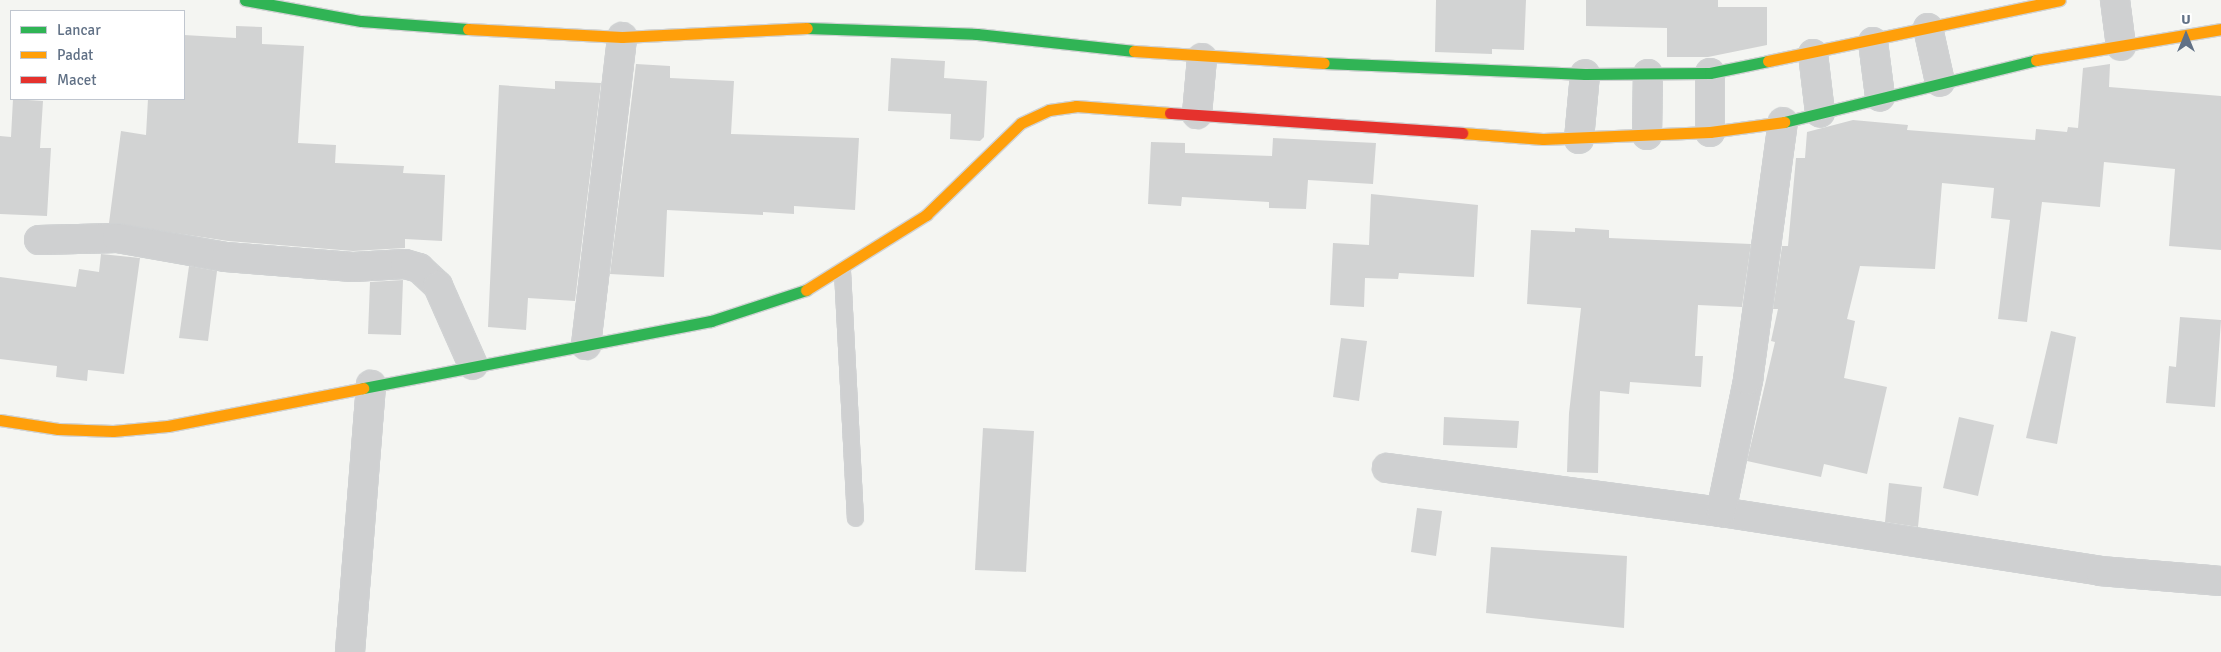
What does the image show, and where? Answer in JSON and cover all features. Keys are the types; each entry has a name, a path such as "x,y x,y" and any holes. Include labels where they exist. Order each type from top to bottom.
{"street":[{"path":"245,0 361,21 622,40 797,28 977,34 1201,62 1584,79 1710,78 1873,46 2060,0"},
{"path":"0,420 58,429 140,428 711,321 797,295 842,271 926,215 1035,114 1076,106 1197,103 1580,128 1784,122 1819,103 1878,90 1938,73 2002,66 2118,24 2221,29"},
{"path":"1929,32 1938,73"},
{"path":"586,345 622,40"},
{"path":"1873,46 1878,90"},
{"path":"1814,58 1819,103"},
{"path":"1197,103 1201,62"},
{"path":"1648,78 1648,126"},
{"path":"1710,78 1710,123"},
{"path":"1580,128 1584,79"},
{"path":"1721,512 1748,380 1784,122"},
{"path":"39,240 117,238 226,258 353,267 405,264 419,268 438,286 473,365"},
{"path":"350,652 371,385"},
{"path":"1387,468 1721,512 2100,571 2221,581"}],"lane":[{"path":"842,271 856,518"}],"building":[{"path":"1436,0 1526,0 1524,50 1492,49 1492,54 1435,52"},
{"path":"1586,0 1718,0 1718,7 1767,7 1767,45 1708,57 1667,57 1667,28 1586,26"},
{"path":"236,26 262,27 262,44 304,46 298,143 336,145 335,163 404,166 403,173 445,175 442,241 405,239 405,248 353,251 228,241 109,223 121,131 146,135 148,100 185,100 185,35 236,38"},
{"path":"891,58 945,61 944,78 987,81 984,137 980,141 950,139 951,114 888,111"},
{"path":"636,64 670,66 670,78 734,81 731,134 859,138 855,210 794,206 794,214 763,212 763,215 667,210 664,277 610,274"},
{"path":"2110,64 2109,87 2221,96 2221,250 2169,246 2175,169 2104,162 2100,207 2042,202 2027,322 1998,319 2010,220 1991,218 1994,188 1942,183 1935,269 1860,266 1847,319 1855,321 1844,378 1887,387 1867,474 1824,464 1821,477 1747,461 1775,342 1771,341 1778,309 1773,309 1782,246 1788,246 1796,158 1805,158 1807,132 1853,120 1908,125 1907,130 2035,140 2036,129 2067,132 2068,127 2078,128 2083,68"},
{"path":"555,81 601,83 575,301 528,298 526,330 488,327 499,85 555,89"},
{"path":"13,100 43,101 40,148 51,148 47,216 0,214 0,136 11,137"},
{"path":"1273,138 1376,143 1373,184 1308,180 1306,209 1269,208 1269,202 1182,197 1181,206 1148,204 1151,142 1185,143 1185,153 1272,156"},
{"path":"1371,194 1478,205 1474,277 1399,273 1398,279 1365,278 1364,307 1330,305 1333,243 1369,245"},
{"path":"1575,228 1609,230 1609,238 1751,244 1742,307 1698,305 1695,356 1703,356 1701,387 1630,382 1629,394 1600,391 1598,473 1567,472 1569,413 1581,308 1527,304 1531,230 1575,232"},
{"path":"101,254 140,258 124,374 88,370 87,381 56,377 57,366 0,359 0,277 76,287 79,269 99,272"},
{"path":"189,266 217,271 208,341 179,338"},
{"path":"403,280 401,335 368,334 370,282"},
{"path":"2180,317 2221,320 2215,407 2166,403 2169,366 2176,367"},
{"path":"2051,331 2076,337 2057,444 2026,438"},
{"path":"1341,338 1367,341 1359,401 1333,397"},
{"path":"1444,417 1519,421 1517,448 1443,445"},
{"path":"1959,417 1994,425 1978,496 1943,488"},
{"path":"983,428 1034,431 1026,572 975,570"},
{"path":"1889,483 1922,487 1918,527 1885,522"},
{"path":"1417,508 1442,511 1436,556 1411,552"},
{"path":"1491,547 1627,556 1624,628 1486,613"}],"traffic: fast":[{"path":"245,0 361,21 468,29"},
{"path":"807,28 977,34 1134,51"},
{"path":"1784,122 2036,60"},
{"path":"1324,63 1585,74 1710,73 1768,61"},
{"path":"363,388 711,321 806,290"}],"traffic: slow":[{"path":"1768,61 2060,0"},
{"path":"468,29 622,37 807,28"},
{"path":"2036,60 2221,29"},
{"path":"1134,51 1324,63"},
{"path":"806,290 926,215 1021,123 1049,110 1076,106 1170,113"},
{"path":"1462,133 1543,139 1710,132 1784,122"},
{"path":"0,420 58,429 113,431 168,426 363,388"}],"traffic: jam":[{"path":"1170,113 1462,133"}]}
